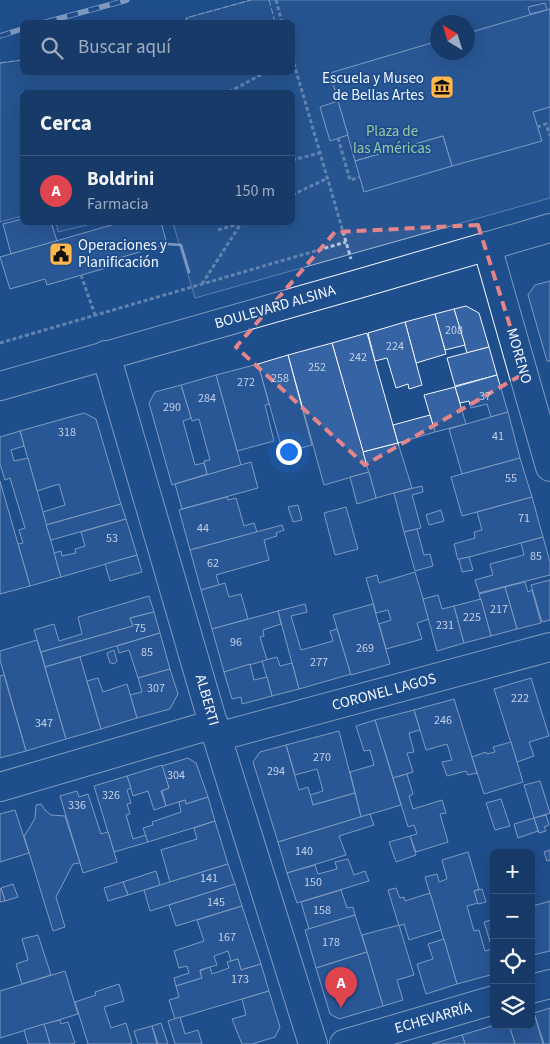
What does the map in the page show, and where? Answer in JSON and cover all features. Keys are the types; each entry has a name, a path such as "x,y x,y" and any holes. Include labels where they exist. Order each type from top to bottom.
{"street":[{"name":"BOULEVARD ALSINA","path":"0,386 550,228"},
{"name":"MORENO","path":"487,246 550,467"},
{"name":"ALBERTI","path":"106,355 216,731 313,1044"},
{"name":"CORONEL LAGOS","path":"0,787 550,647"},
{"path":"535,988 550,984"},
{"name":"ECHEVARRÍA","path":"344,1044 490,1001"}],"path":[{"path":"276,0 281,20"},
{"path":"295,65 358,284"},
{"path":"233,90 260,75"},
{"path":"538,127 546,124 550,136"},
{"path":"338,138 350,180 360,177"},
{"path":"295,159 320,153"},
{"path":"295,194 328,178"},
{"path":"218,230 235,225"},
{"path":"202,284 241,225"},
{"path":"0,343 346,242"},
{"path":"81,275 95,315"}],"highlighted area":[{"path":"478,225 525,373 365,465 236,347 335,232"}],"green space":[{"name":"Plaza de las Américas","path":"251,0 550,0 550,198 195,298 174,225 295,225 295,90 20,90 20,217 0,222 0,63 20,60 20,75 295,75 295,20 187,20 186,18"},
{"path":"57,225 87,225 58,232"}],"building":[{"path":"545,3 547,10 530,14 528,7"},
{"name":"Escuela y Museo de Bellas Artes","path":"550,9 550,107 533,112 542,141 452,166 443,136 355,161 330,73 430,43 430,60 475,60 475,31"},
{"path":"338,101 348,135 330,141 320,107"},
{"path":"443,136 452,166 364,192 355,161"},
{"path":"20,220 20,225 52,225 57,241 11,254 3,224"},
{"path":"112,225 162,225 167,244 112,260 113,266 47,285 45,279 10,289 0,257"},
{"path":"550,281 550,361 547,361 528,295 535,285"},
{"path":"466,306 479,313 489,347 467,353 454,309"},
{"path":"454,309 465,345 445,350 435,314"},
{"path":"435,314 446,354 416,363 405,322"},
{"path":"405,322 422,385 409,389 408,384 396,388 387,358 375,361 368,333"},
{"path":"367,333 398,443 363,452 332,343"},
{"path":"332,343 369,472 324,485 288,355"},
{"path":"489,347 497,375 455,386 447,358"},
{"path":"288,355 312,445 283,453 258,364"},
{"path":"258,364 269,404 265,405 274,441 237,451 216,375"},
{"path":"216,375 241,465 207,475 204,461 210,460 199,419 192,421 181,385"},
{"path":"497,375 508,412 491,417 487,404 471,408 469,401 460,403 455,387"},
{"path":"181,385 191,418 183,421 195,465 204,463 207,474 172,485 149,403 155,392"},
{"path":"455,387 466,424 435,432 424,395"},
{"path":"508,412 520,458 462,474 449,429"},
{"path":"84,413 96,419 121,504 46,525 43,512 65,505 59,484 37,491 20,431"},
{"path":"430,415 435,432 398,443 393,425"},
{"path":"20,431 24,446 11,450 14,461 28,458 61,577 30,586 18,544 23,543 19,530 25,528 10,478 5,480 0,464 0,437"},
{"path":"398,443 412,488 376,498 363,452"},
{"path":"520,458 532,497 462,516 451,477"},
{"path":"251,462 258,488 182,509 175,484"},
{"path":"369,472 376,498 357,504 350,477"},
{"path":"0,481 30,586 0,594"},
{"path":"422,486 423,492 412,495 421,528 404,532 394,493"},
{"path":"227,497 228,500 236,498 244,526 254,523 257,532 190,550 179,510"},
{"path":"532,497 543,537 458,560 454,544 475,538 474,532 482,530 477,512"},
{"path":"121,504 126,519 51,540 46,525"},
{"path":"298,505 302,520 293,522 288,507"},
{"path":"346,507 358,549 335,555 324,513"},
{"path":"441,510 444,521 429,525 426,515"},
{"path":"126,519 137,555 61,577 54,553 61,551 62,556 76,553 75,549 85,546 81,532"},
{"path":"282,525 284,530 276,533 277,536 264,540 269,560 216,575 219,585 201,590 190,550"},
{"path":"417,529 424,555 430,554 433,566 415,571 404,532"},
{"path":"543,537 550,562 550,575 479,593 475,580 493,575 490,564 524,555 521,543"},
{"path":"137,555 142,572 110,581 105,564"},
{"path":"469,557 473,570 462,572 459,559"},
{"path":"415,572 429,619 417,623 422,639 386,649 379,624 391,620 388,610 376,613 366,578 377,575 379,583"},
{"path":"550,580 550,620 542,622 531,585"},
{"path":"525,582 528,592 532,590 541,623 517,629 505,587"},
{"path":"225,583 229,597 241,594 248,619 212,629 201,590"},
{"path":"505,587 517,629 491,636 479,594"},
{"path":"438,595 442,609 454,606 464,643 437,651 423,599"},
{"path":"149,596 154,612 130,618 133,626 41,652 34,630 54,624 59,641 82,634 78,617"},
{"path":"481,599 491,636 464,643 454,606"},
{"path":"305,604 307,612 291,616 301,650 333,641 330,631 337,629 351,674 299,689 278,611"},
{"path":"373,604 390,664 351,675 333,615"},
{"path":"278,611 281,624 263,630 264,636 260,637 267,660 224,672 212,629"},
{"path":"154,612 160,633 45,667 41,652 133,626 130,618"},
{"path":"160,633 170,669 138,678 129,650 119,653 117,646"},
{"path":"37,640 66,739 26,751 0,660 0,651"},
{"path":"114,650 117,661 114,664 110,663 107,653"},
{"path":"80,657 101,729 66,739 45,667"},
{"path":"277,657 280,666 292,663 299,689 272,696 262,661"},
{"path":"250,664 254,680 267,677 272,696 242,704 241,697 232,699 224,672"},
{"path":"170,669 178,694 170,709 137,718 130,695 142,692 138,678"},
{"path":"4,675 26,751 0,758 0,676"},
{"path":"98,678 103,692 127,684 137,718 101,729 87,681"},
{"path":"531,678 549,736 529,742 534,756 517,762 494,689"},
{"path":"454,699 477,773 468,775 466,771 447,776 442,762 452,760 447,744 426,750 414,710"},
{"path":"414,710 420,730 409,733 414,752 407,753 413,772 393,778 375,720"},
{"path":"375,720 401,805 361,817 350,772 374,765 370,750 364,751 356,726"},
{"path":"339,731 355,793 313,805 310,795 323,791 317,769 295,775 286,745"},
{"path":"511,742 523,782 484,794 472,757 486,752 487,754 495,752 493,747"},
{"path":"286,745 299,790 308,787 313,805 355,793 361,817 278,842 253,762 260,752"},
{"path":"188,758 196,763 208,797 186,804 185,800 166,806 162,791 169,788 162,766"},
{"path":"162,765 169,788 161,791 166,806 154,810 148,791 133,796 127,776"},
{"path":"407,774 413,794 409,796 413,809 442,800 446,813 440,814 448,842 416,852 410,836 417,834 414,825 408,827 393,778"},
{"path":"127,776 131,788 127,790 131,803 127,804 130,814 126,815 133,839 146,835 148,842 114,852 94,786"},
{"path":"540,781 550,813 534,818 524,785"},
{"path":"77,791 79,797 88,794 101,834 108,832 117,862 83,873 60,796"},
{"path":"208,797 215,821 148,842 143,828 153,825 152,822 181,812 179,802 185,800 186,804"},
{"path":"501,799 510,826 495,830 486,803"},
{"path":"41,804 51,815 65,816 80,863 73,864 56,897 65,927 53,931 24,836 35,818 36,805"},
{"path":"15,810 29,853 0,862 0,814"},
{"path":"370,814 374,825 339,836 346,855 287,873 278,842"},
{"path":"546,815 549,825 544,827 546,831 539,833 534,818"},
{"path":"534,818 538,831 518,838 514,824"},
{"path":"215,821 228,864 170,882 161,850 197,839 194,828"},
{"path":"410,836 416,855 396,862 389,842"},
{"path":"550,850 550,860 547,861 544,852"},
{"path":"468,852 479,889 474,891 478,903 467,906 474,931 479,930 485,951 490,950 490,975 457,984 425,877 437,874 439,882 447,879 442,860"},
{"path":"348,859 354,875 365,871 369,881 297,903 287,873 315,865 318,874 337,869 335,862"},
{"path":"228,864 235,884 150,911 144,890"},
{"path":"156,871 160,885 128,895 123,882"},
{"path":"123,882 128,895 108,901 104,888"},
{"path":"13,884 18,897 5,901 1,888"},
{"path":"235,884 242,906 176,926 169,905"},
{"path":"396,888 400,898 404,897 405,901 430,893 441,930 409,940 404,924 399,926 388,890"},
{"path":"0,889 5,901 0,902"},
{"path":"482,889 486,902 478,904 474,891"},
{"path":"341,890 347,908 353,907 355,915 309,929 301,902"},
{"path":"550,901 550,951 535,955 535,939 535,905"},
{"path":"242,906 261,964 241,970 238,959 231,961 228,951 214,956 217,965 200,970 202,978 176,986 174,978 189,973 187,966 179,968 174,951 204,941 197,920"},
{"path":"355,915 367,952 316,968 305,930"},
{"path":"490,920 490,942 484,922"},
{"path":"399,925 414,975 397,980 403,1000 383,1006 362,935"},
{"path":"38,935 51,975 22,984 16,964 28,960 22,939"},
{"path":"444,939 457,984 426,994 417,964 433,959 428,944"},
{"path":"367,952 383,1006 339,1019 330,1014 316,968"},
{"path":"238,959 241,970 261,964 269,991 175,1019 169,1000 179,997 176,986 202,978 200,971 210,967 212,974 229,968 227,962"},
{"path":"65,971 78,1014 0,1038 0,991"},
{"path":"119,984 124,1001 104,1007 111,1028 126,1023 132,1043 88,1044 75,1002 96,995 95,992"},
{"path":"269,991 280,1027 275,1037 252,1044 242,1044 232,1019 246,1015 242,999"},
{"path":"550,1008 550,1044 544,1044 535,1013"},
{"path":"535,1016 543,1044 515,1044 510,1029 535,1029"},
{"path":"180,1017 185,1034 198,1030 202,1044 175,1044 168,1021"},
{"path":"60,1020 61,1024 68,1022 75,1043 50,1044 44,1024"},
{"path":"161,1023 168,1044 158,1044 152,1026"},
{"path":"44,1024 50,1044 28,1044 24,1030"},
{"path":"152,1026 157,1044 138,1044 134,1031"},
{"path":"490,1027 490,1029 510,1029 515,1044 465,1044 462,1035"},
{"path":"462,1035 465,1044 432,1044"}],"railway":[{"path":"53,20 127,0"},
{"path":"0,36 20,30"}],"fence":[{"path":"187,20 186,18 251,0"},
{"path":"269,0 274,20"},
{"path":"0,63 20,60"}],"wall":[{"path":"167,244 181,245 189,272"}],"place":[{"name":"Escuela y Museo de Bellas Artes","path":"442,87"},
{"name":"Operaciones y Planificación","path":"61,254"},
{"name":"Boldrini","path":"341,1008"}]}
